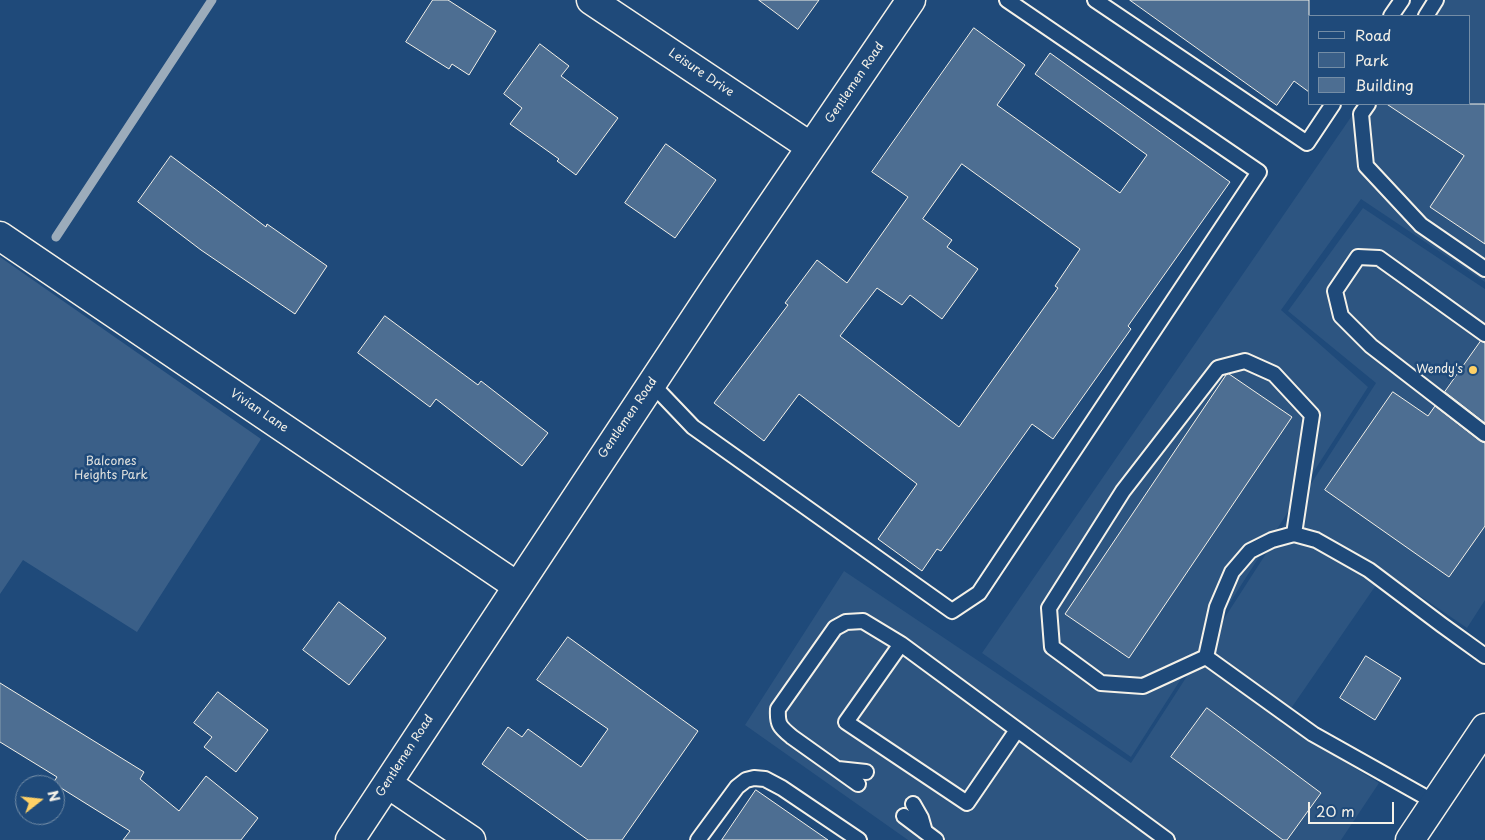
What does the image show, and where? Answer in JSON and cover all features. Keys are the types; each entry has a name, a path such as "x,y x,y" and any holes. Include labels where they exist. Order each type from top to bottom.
{"street":[{"name":"Leisure Drive","path":"591,0 811,147"},
{"name":"Gentlemen Road","path":"350,840 651,384 911,0"},
{"name":"Vivian Lane","path":"0,236 517,586"},
{"path":"1422,826 1485,728"},
{"path":"388,784 471,840"}],"lane":[{"path":"651,384 693,427 952,611 979,593 1260,172 1007,0"},
{"path":"1095,0 1307,144 1332,105"},
{"path":"1392,15 1402,0"},
{"path":"1427,15 1436,0"},
{"path":"1367,105 1361,114 1366,166 1421,225 1485,269"},
{"path":"1485,334 1379,258 1358,257 1335,290 1341,316 1372,346 1485,434"},
{"path":"1206,657 1143,686 1101,683 1052,647 1048,608 1123,490 1218,368 1245,361 1274,374 1312,415 1294,534"},
{"path":"1206,657 1217,608 1232,572 1250,551 1272,540 1294,534 1316,540 1369,570 1442,626 1485,656"},
{"path":"862,778 838,769 782,729 777,721 778,709 835,628 846,622 863,621 900,644 1167,840"},
{"path":"900,644 846,722 967,803 1017,730"},
{"path":"1206,657 1312,734 1422,826"},
{"path":"698,840 737,787 746,780 754,778 765,779 782,788 859,840"},
{"path":"913,804 931,836"},
{"path":"904,816 931,836"}],"shaded area":[{"path":"1431,0 1485,0 1485,282 1361,199 1281,310 1368,387 1131,757 982,653 1359,105 1470,105 1470,15 1421,15"},
{"path":"1363,208 1485,289 1485,600 1467,628 1385,572 1281,723 1379,783 1341,840 908,840 745,725 844,571 1131,763 1376,383 1288,311"}],"green space":[{"name":"Balcones Heights Park","path":"0,257 261,439 137,632 23,560 0,594"}],"building":[{"path":"433,0 448,0 496,31 469,75 452,64 449,69 406,42"},
{"path":"759,0 819,0 798,29"},
{"path":"1130,0 1309,0 1308,91 1294,81 1277,105"},
{"path":"974,28 1025,65 997,105 1120,193 1147,155 1035,74 1050,53 1230,182 1128,326 1131,329 1053,439 1032,424 941,551 937,549 922,571 878,539 917,484 799,394 764,441 714,403 788,305 785,303 817,260 847,283 908,197 872,172","holes":["962,164 1080,249 1055,286 1058,288 959,427 840,336 877,288 902,305 910,295 942,319 978,269 947,247 952,240 923,219"]},
{"path":"540,44 569,66 561,76 618,118 576,175 557,161 559,159 510,124 522,108 504,94"},
{"path":"1485,104 1485,244 1430,207 1464,156 1388,105"},
{"path":"666,144 716,180 675,238 625,203"},
{"path":"171,156 266,227 267,224 327,266 295,314 201,250 138,202"},
{"path":"385,316 478,385 481,381 548,433 522,466 436,399 430,407 358,353"},
{"name":"Wendy's","path":"1481,341 1485,343 1485,423 1445,392"},
{"path":"1229,374 1292,417 1129,658 1065,614 1226,375"},
{"path":"1393,392 1428,416 1435,406 1485,443 1485,526 1449,577 1325,490"},
{"path":"339,602 386,638 349,685 303,650"},
{"path":"568,637 698,731 622,840 588,840 482,764 508,727 522,737 528,729 581,767 608,729 537,680"},
{"path":"1366,656 1401,678 1375,720 1340,698"},
{"path":"0,683 144,772 140,779 179,811 206,776 258,818 241,840 123,840 130,831 65,790 65,775 54,775 0,742"},
{"path":"218,692 268,730 236,772 204,747 212,737 194,723"},
{"path":"1207,708 1321,793 1287,840 1283,840 1171,757"},
{"path":"756,790 828,840 722,840"}],"waterway":[{"path":"56,237 212,0"}],"place":[{"name":"Wendy's","path":"1473,370"}]}
